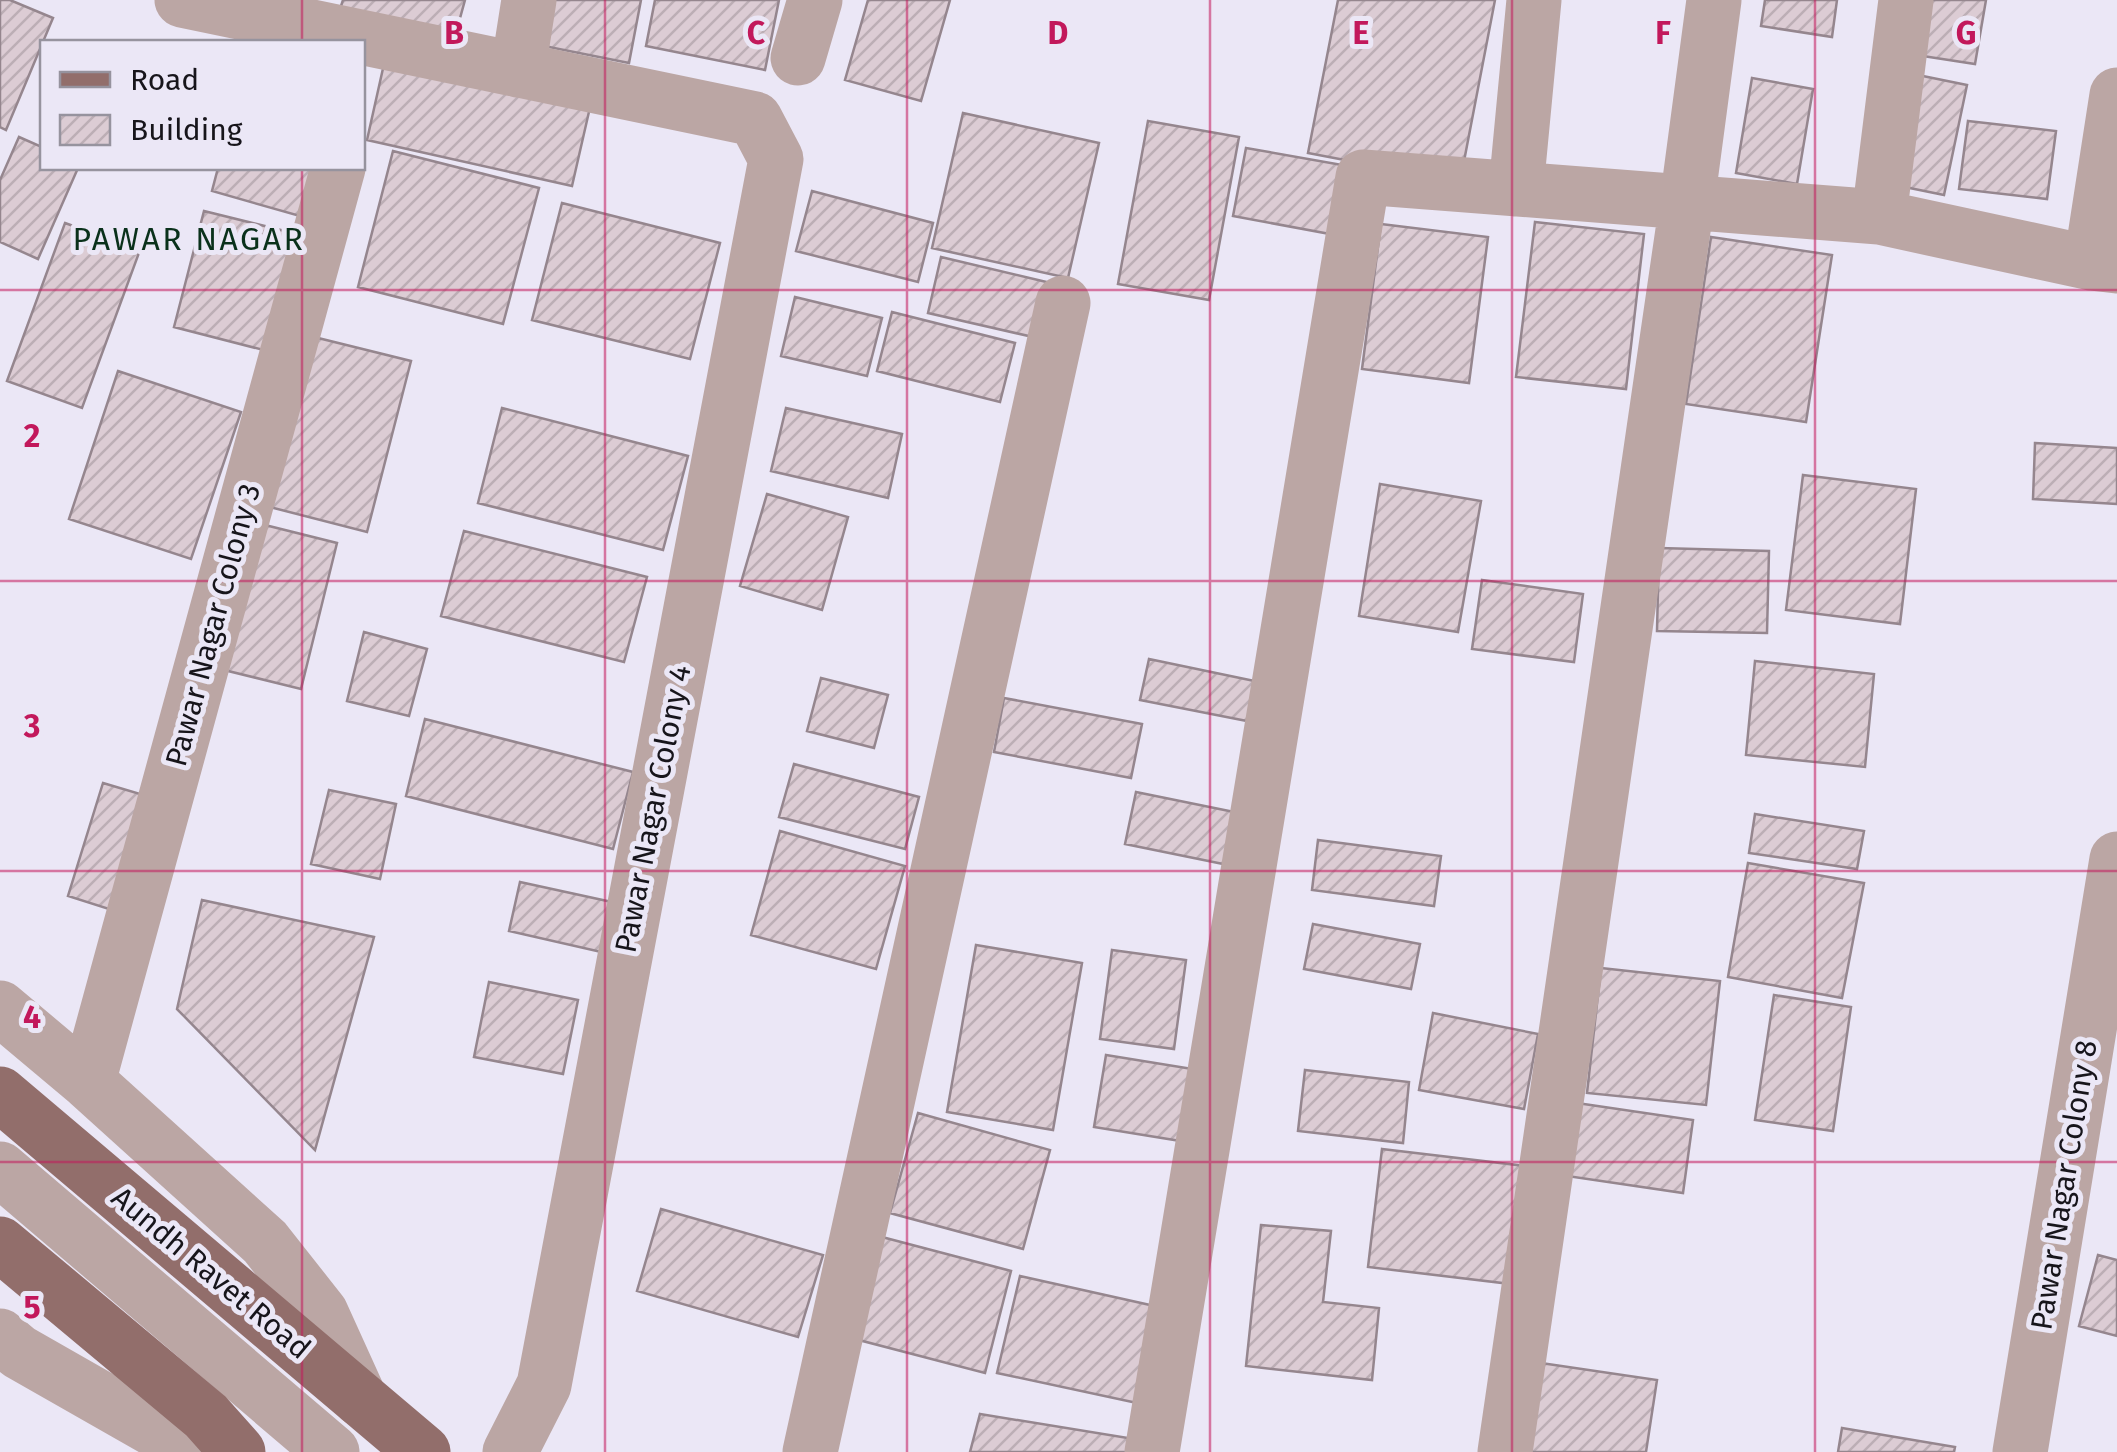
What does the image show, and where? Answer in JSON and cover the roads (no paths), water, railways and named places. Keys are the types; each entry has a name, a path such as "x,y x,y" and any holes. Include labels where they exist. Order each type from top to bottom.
{"main road":[{"name":"Aundh Ravet Road","path":"0,1094 424,1452"},
{"path":"0,1244 206,1416 238,1452"}],"street":[{"path":"368,58 518,70 529,0"},
{"path":"798,58 814,0"},
{"path":"1516,189 1534,0"},
{"path":"1506,1452 1714,0"},
{"path":"1879,217 1906,0"},
{"path":"206,2 316,40"},
{"name":"Pawar Nagar Colony 4","path":"510,1452 544,1386 776,159 755,120 518,70"},
{"path":"1152,1452 1363,177 1879,217 2104,265 2117,95"},
{"name":"Pawar Nagar Colony 3","path":"88,1082 337,170"},
{"path":"810,1452 1063,303"},
{"name":"Pawar Nagar Colony 8","path":"2020,1452 2117,859"},
{"path":"0,1008 265,1242 321,1314 360,1399"},
{"path":"0,1169 332,1452"},
{"path":"0,1336 19,1352 175,1440 238,1452"}],"district":[{"name":"PAWAR NAGAR","path":"189,239"}]}
